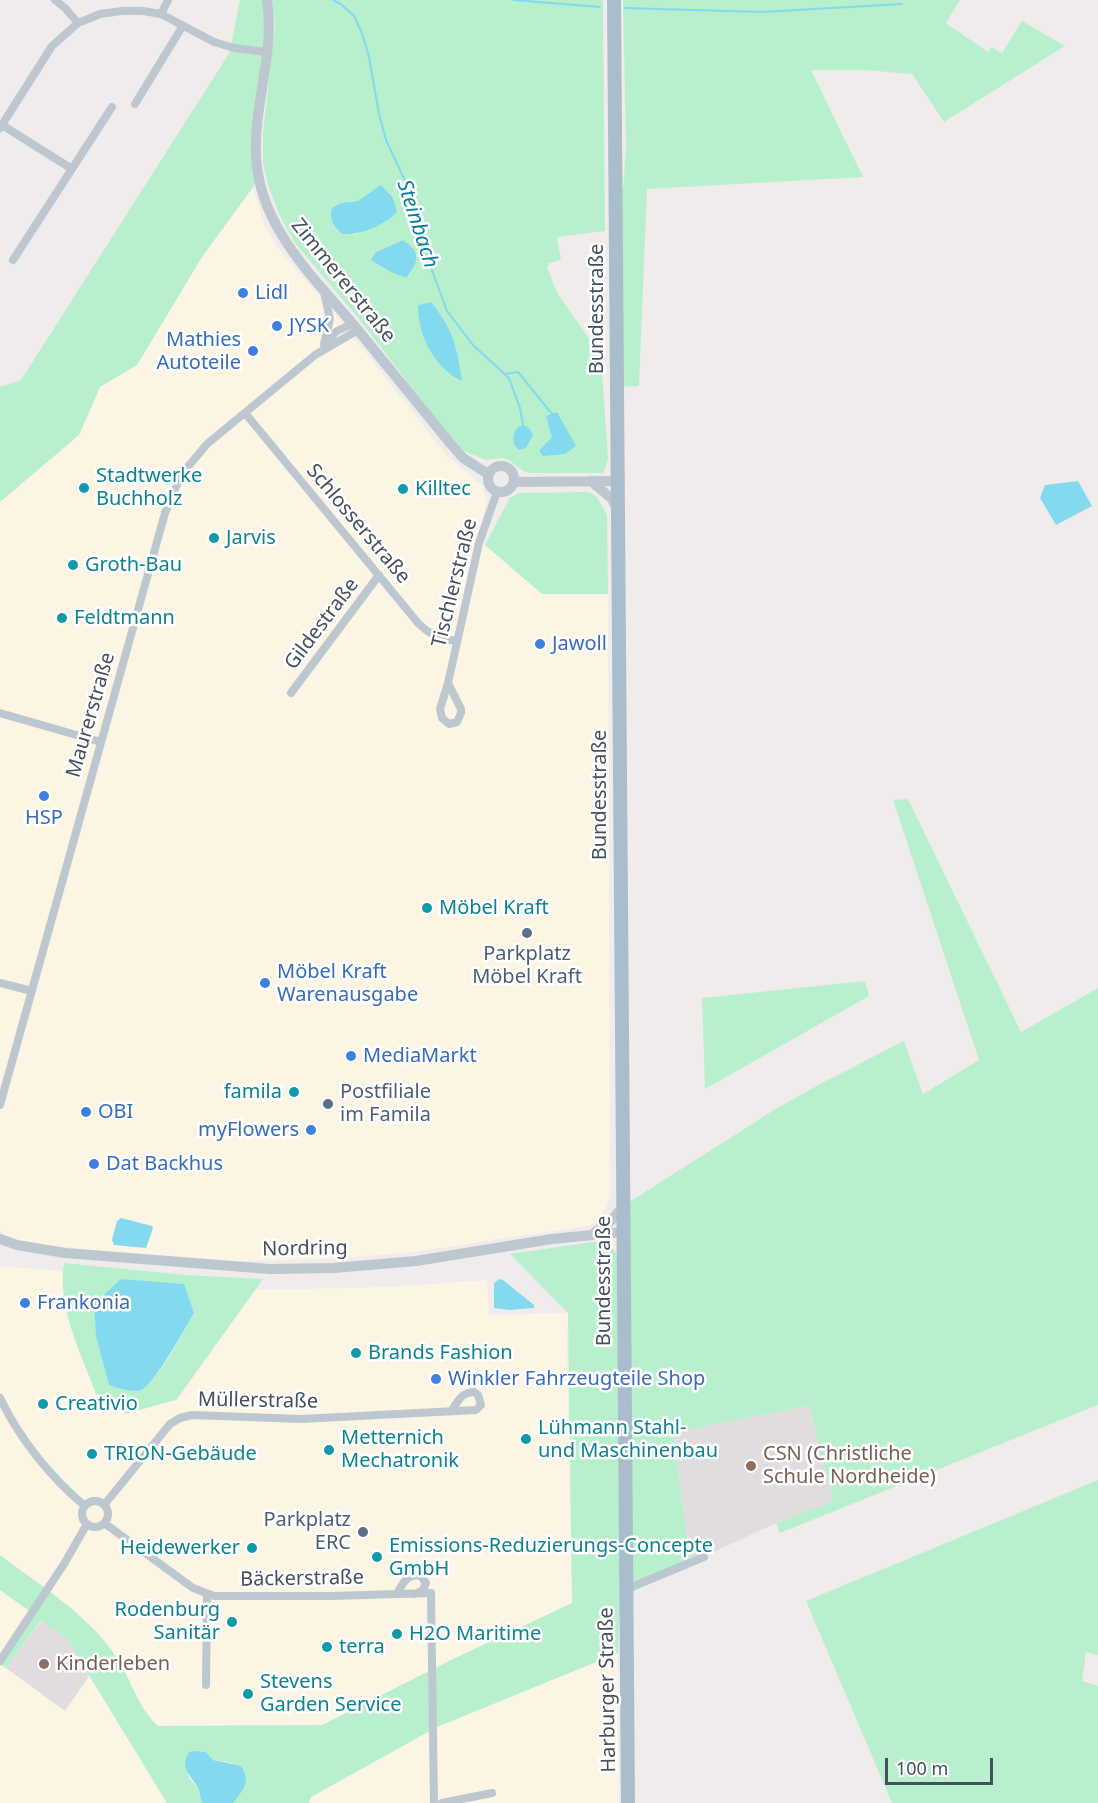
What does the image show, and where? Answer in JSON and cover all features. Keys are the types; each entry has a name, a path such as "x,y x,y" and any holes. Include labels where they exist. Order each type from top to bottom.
{"main road":[{"name":"Bundesstraße","path":"614,0 627,1589"},
{"name":"Harburger Straße","path":"627,1589 628,1803"}],"street":[{"path":"55,0 78,22"},
{"path":"161,14 168,0"},
{"name":"Zimmererstraße","path":"267,0 267,52 256,138 259,179 268,209 283,238 322,288 463,458 488,474"},
{"path":"72,170 1,127 52,46 78,22 100,14 122,11 161,14 214,42 234,48 267,52"},
{"path":"135,104 182,27"},
{"path":"13,260 112,107"},
{"name":"Maurerstraße","path":"322,288 330,319 324,344"},
{"name":"Maurerstraße","path":"315,355 337,331 355,327"},
{"name":"Maurerstraße","path":"0,1105 172,493 181,475 198,454 315,355 355,327"},
{"name":"Schlosserstraße","path":"245,413 418,623 429,634 441,639 456,641"},
{"path":"504,466 512,472 514,482 508,491 497,492 489,485 488,474 495,467 504,466"},
{"path":"591,481 612,499 618,509"},
{"path":"514,482 618,481"},
{"name":"Tischlerstraße","path":"448,683 479,543 497,492"},
{"name":"Gildestraße","path":"291,693 379,575"},
{"path":"0,712 101,742"},
{"path":"0,983 32,991"},
{"path":"592,1234 610,1221 623,1206"},
{"name":"Nordring","path":"0,1239 17,1245 65,1253 291,1269 377,1265 438,1259 592,1234 623,1236"},
{"name":"Nordring","path":"0,1246 17,1245"},
{"path":"0,1398 7,1413 35,1452 61,1483 85,1506"},
{"name":"Müllerstraße","path":"104,1505 160,1434 180,1418 192,1415 301,1419 451,1411"},
{"path":"94,1502 104,1505 108,1514 104,1523 96,1527 87,1524 82,1516 85,1506 94,1502"},
{"name":"Bäckerstraße","path":"104,1523 193,1588 207,1594 271,1597 431,1593 434,1803"},
{"path":"0,1661 64,1564 87,1524"},
{"name":"Harburger Straße","path":"627,1589 704,1557"},
{"path":"397,1594 407,1579 420,1575 425,1580 425,1587 415,1594"},
{"path":"206,1685 207,1594"},
{"path":"442,1803 492,1793"}],"shaded area":[{"path":"253,187 264,224 278,248 349,331 446,455 482,485 487,500 476,542 485,545 542,594 608,594 610,1196 606,1208 593,1225 414,1252 328,1259 238,1261 81,1249 24,1242 5,1236 0,1229 0,502 79,435 100,387 137,365 202,257"},
{"path":"0,1266 62,1271 67,1316 96,1394 108,1396 119,1404 177,1400 255,1290 389,1287 487,1280 489,1315 568,1313 572,1603 451,1660 322,1725 158,1726 147,1715 115,1656 35,1582 0,1555"},
{"name":"CSN (Christliche Schule Nordheide)","path":"809,1406 833,1501 776,1523 690,1563 673,1432"},
{"path":"0,1590 32,1613 0,1661"},
{"path":"42,1620 67,1639 89,1676 65,1711 6,1668"},
{"path":"618,1653 619,1803 309,1803 311,1797 437,1727"},
{"path":"0,1664 65,1711 89,1676 167,1803 0,1803"}],"green space":[{"path":"240,0 267,0 256,138 259,179 202,257 137,365 100,387 79,435 0,502 0,387 21,380 230,52"},
{"path":"272,0 603,0 605,231 557,237 561,260 549,263 547,268 558,294 601,356 608,460 603,473 530,473 523,471 509,460 502,458 486,460 464,451 295,243 280,216 268,185 263,163 263,132 275,26","holes":["351,201 358,201 388,221 354,235","403,240 418,257 376,252"]},
{"path":"623,0 960,0 946,23 988,52 991,47 1002,53 1022,21 1065,46 944,122 912,74 863,70 811,70 863,177 647,189 639,386 617,387 616,190 623,189 626,147"},
{"path":"589,492 597,497 607,515 608,594 542,594 485,545 510,498 519,493"},
{"path":"908,799 1021,1032 1098,988 1098,1405 780,1533 776,1523 833,1501 809,1406 673,1432 690,1563 627,1589 623,1206 774,1110 904,1041 923,1094 979,1060 893,800"},
{"path":"865,981 869,996 705,1089 702,998"},
{"path":"593,1242 609,1245 617,1254 620,1601 618,1653 437,1727 311,1797 309,1803 233,1803 241,1792 232,1763 213,1760 206,1752 196,1751 189,1753 185,1759 189,1778 198,1789 202,1803 167,1803 67,1639 41,1620 6,1668 0,1664 32,1613 0,1590 0,1555 62,1601 91,1626 115,1655 139,1701 158,1726 322,1725 451,1660 572,1603 568,1313 510,1254"},
{"path":"64,1263 186,1275 263,1279 176,1400 125,1414 113,1400 96,1394 67,1313 63,1280","holes":["121,1279 139,1281 194,1313 164,1364 141,1390"]},
{"path":"1098,1480 1098,1655 1086,1652 1082,1681 1098,1686 1098,1803 892,1803 806,1601"}],"water":[{"path":"381,185 393,198 397,212 372,229 342,234 333,222 332,208 341,203 358,201"},
{"path":"403,240 416,254 416,263 406,278 371,260 376,252"},
{"path":"431,302 453,339 462,381 444,368 424,339 418,316 418,305"},
{"path":"557,412 576,446 565,454 543,456 539,451 552,437 546,416"},
{"path":"523,425 529,428 533,435 526,448 519,450 514,444 514,435 515,430"},
{"path":"1078,481 1092,506 1056,525 1040,498 1045,485"},
{"path":"121,1218 152,1226 146,1248 114,1245 112,1240 117,1221"},
{"path":"121,1279 184,1284 194,1313 154,1378 147,1386 137,1391 109,1385 96,1336 94,1304"},
{"path":"499,1279 534,1305 534,1308 509,1310 494,1308 494,1283"},
{"path":"189,1752 206,1752 213,1760 241,1766 246,1781 233,1803 202,1803 198,1788 189,1775 185,1763"}],"waterway":[{"name":"Steinbach","path":"333,0 354,16 362,33 386,140 407,185 416,227 447,311 473,345 509,378 520,408 523,425"},
{"path":"513,0 600,7"},
{"path":"625,8 761,12 902,4"},
{"name":"Steinbach","path":"505,374 518,372 552,414"}],"place":[{"name":"Lidl","path":"243,293"},
{"name":"JYSK","path":"277,326"},
{"name":"Mathies Autoteile","path":"253,351"},
{"name":"Stadtwerke Buchholz","path":"84,488"},
{"name":"Killtec","path":"403,489"},
{"name":"Jarvis","path":"214,538"},
{"name":"Groth-Bau","path":"73,565"},
{"name":"Feldtmann","path":"62,618"},
{"name":"Jawoll","path":"540,644"},
{"name":"HSP","path":"44,796"},
{"name":"Möbel Kraft","path":"427,908"},
{"name":"Parkplatz Möbel Kraft","path":"527,933"},
{"name":"Möbel Kraft Warenausgabe","path":"265,983"},
{"name":"MediaMarkt","path":"351,1056"},
{"name":"famila","path":"294,1092"},
{"name":"Postfiliale im Famila","path":"328,1104"},
{"name":"OBI","path":"86,1112"},
{"name":"myFlowers","path":"311,1130"},
{"name":"Dat Backhus","path":"94,1164"},
{"name":"Frankonia","path":"25,1303"},
{"name":"Brands Fashion","path":"356,1353"},
{"name":"Winkler Fahrzeugteile Shop","path":"436,1379"},
{"name":"Creativio","path":"43,1404"},
{"name":"Lühmann Stahl- und Maschinenbau","path":"526,1439"},
{"name":"Metternich Mechatronik","path":"329,1450"},
{"name":"TRION-Gebäude","path":"92,1454"},
{"name":"CSN (Christliche Schule Nordheide)","path":"751,1466"},
{"name":"Parkplatz ERC","path":"363,1532"},
{"name":"Heidewerker","path":"252,1548"},
{"name":"Emissions-Reduzierungs-Concepte GmbH","path":"377,1557"},
{"name":"Rodenburg Sanitär","path":"232,1622"},
{"name":"H2O Maritime","path":"397,1634"},
{"name":"terra","path":"327,1647"},
{"name":"Kinderleben","path":"44,1664"},
{"name":"Stevens Garden Service","path":"248,1694"}]}
